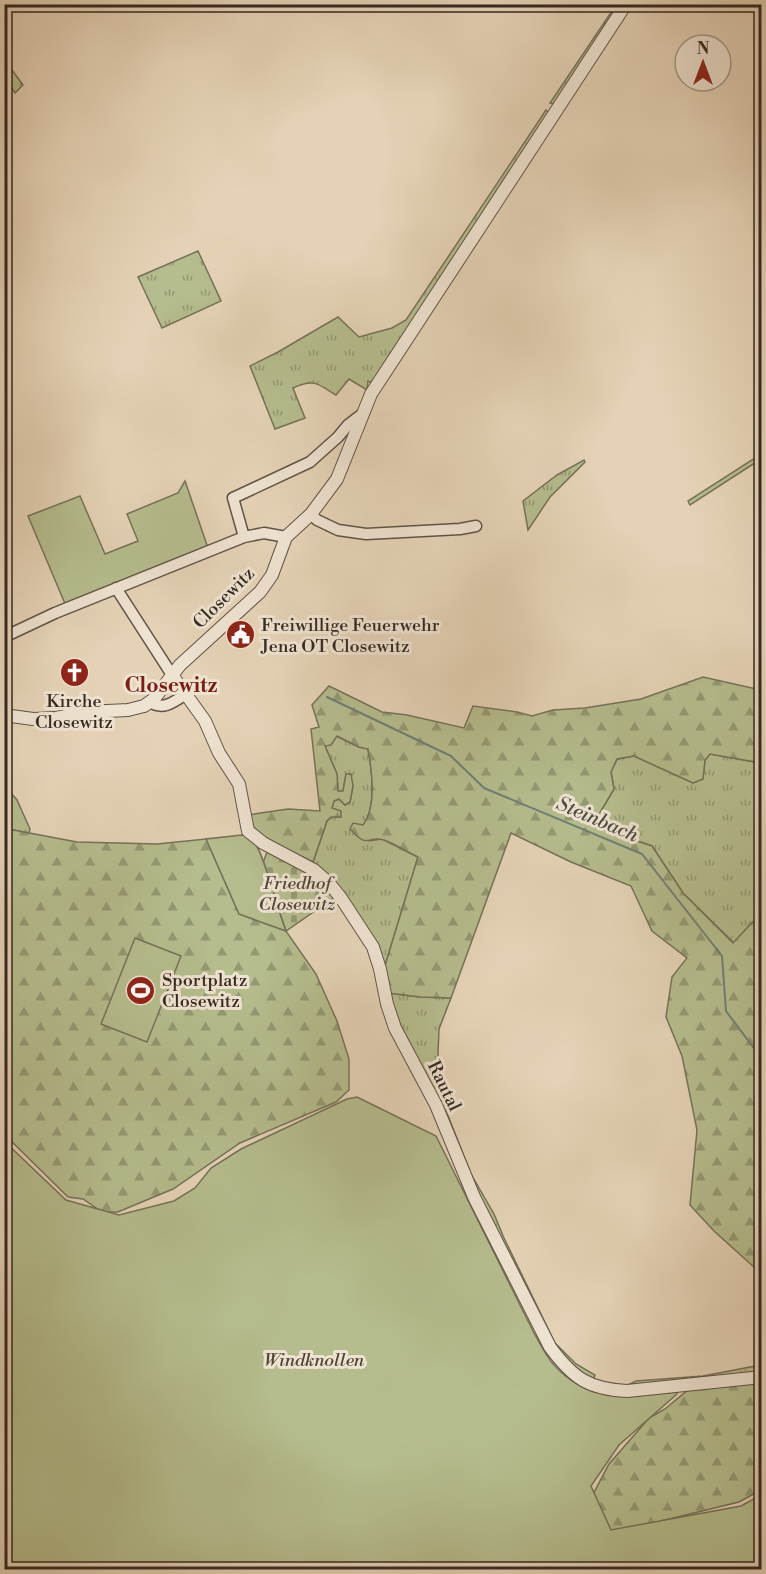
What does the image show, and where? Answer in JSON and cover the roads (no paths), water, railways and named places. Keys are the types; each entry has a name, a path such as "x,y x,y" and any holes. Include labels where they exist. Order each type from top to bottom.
{"street":[{"name":"Closewitz","path":"150,702 172,675 260,592 272,575 286,537 310,514 337,479 352,445 361,414 373,390 626,4"},
{"path":"244,537 233,498 310,462 361,414"},
{"path":"310,514 338,530 366,534 460,529 476,526"},
{"name":"Closewitz","path":"4,637 116,588 244,537 264,533 286,537"},
{"path":"116,588 172,675"},
{"name":"Rautal","path":"172,675 205,721 219,753 238,784 248,831 263,843 314,870 329,882 373,947 395,1028 436,1105 474,1197 550,1347 560,1361 584,1383 610,1390 627,1391 762,1377"},
{"path":"4,715 33,719 56,718 86,712 128,710 150,702 156,706 165,706 186,694"}],"waterway":[{"name":"Steinbach","path":"327,697 451,756 484,788 642,854 722,956 726,1011 762,1059"}],"place":[{"name":"Freiwillige Feuerwehr Jena OT Closewitz","path":"240,635"},
{"name":"Kirche Closewitz","path":"74,672"},
{"name":"Sportplatz Closewitz","path":"141,990"}],"district":[{"name":"Closewitz","path":"171,686"}],"park label":[{"name":"Friedhof Closewitz","path":"297,893"},
{"name":"Windknollen","path":"314,1360"}]}
